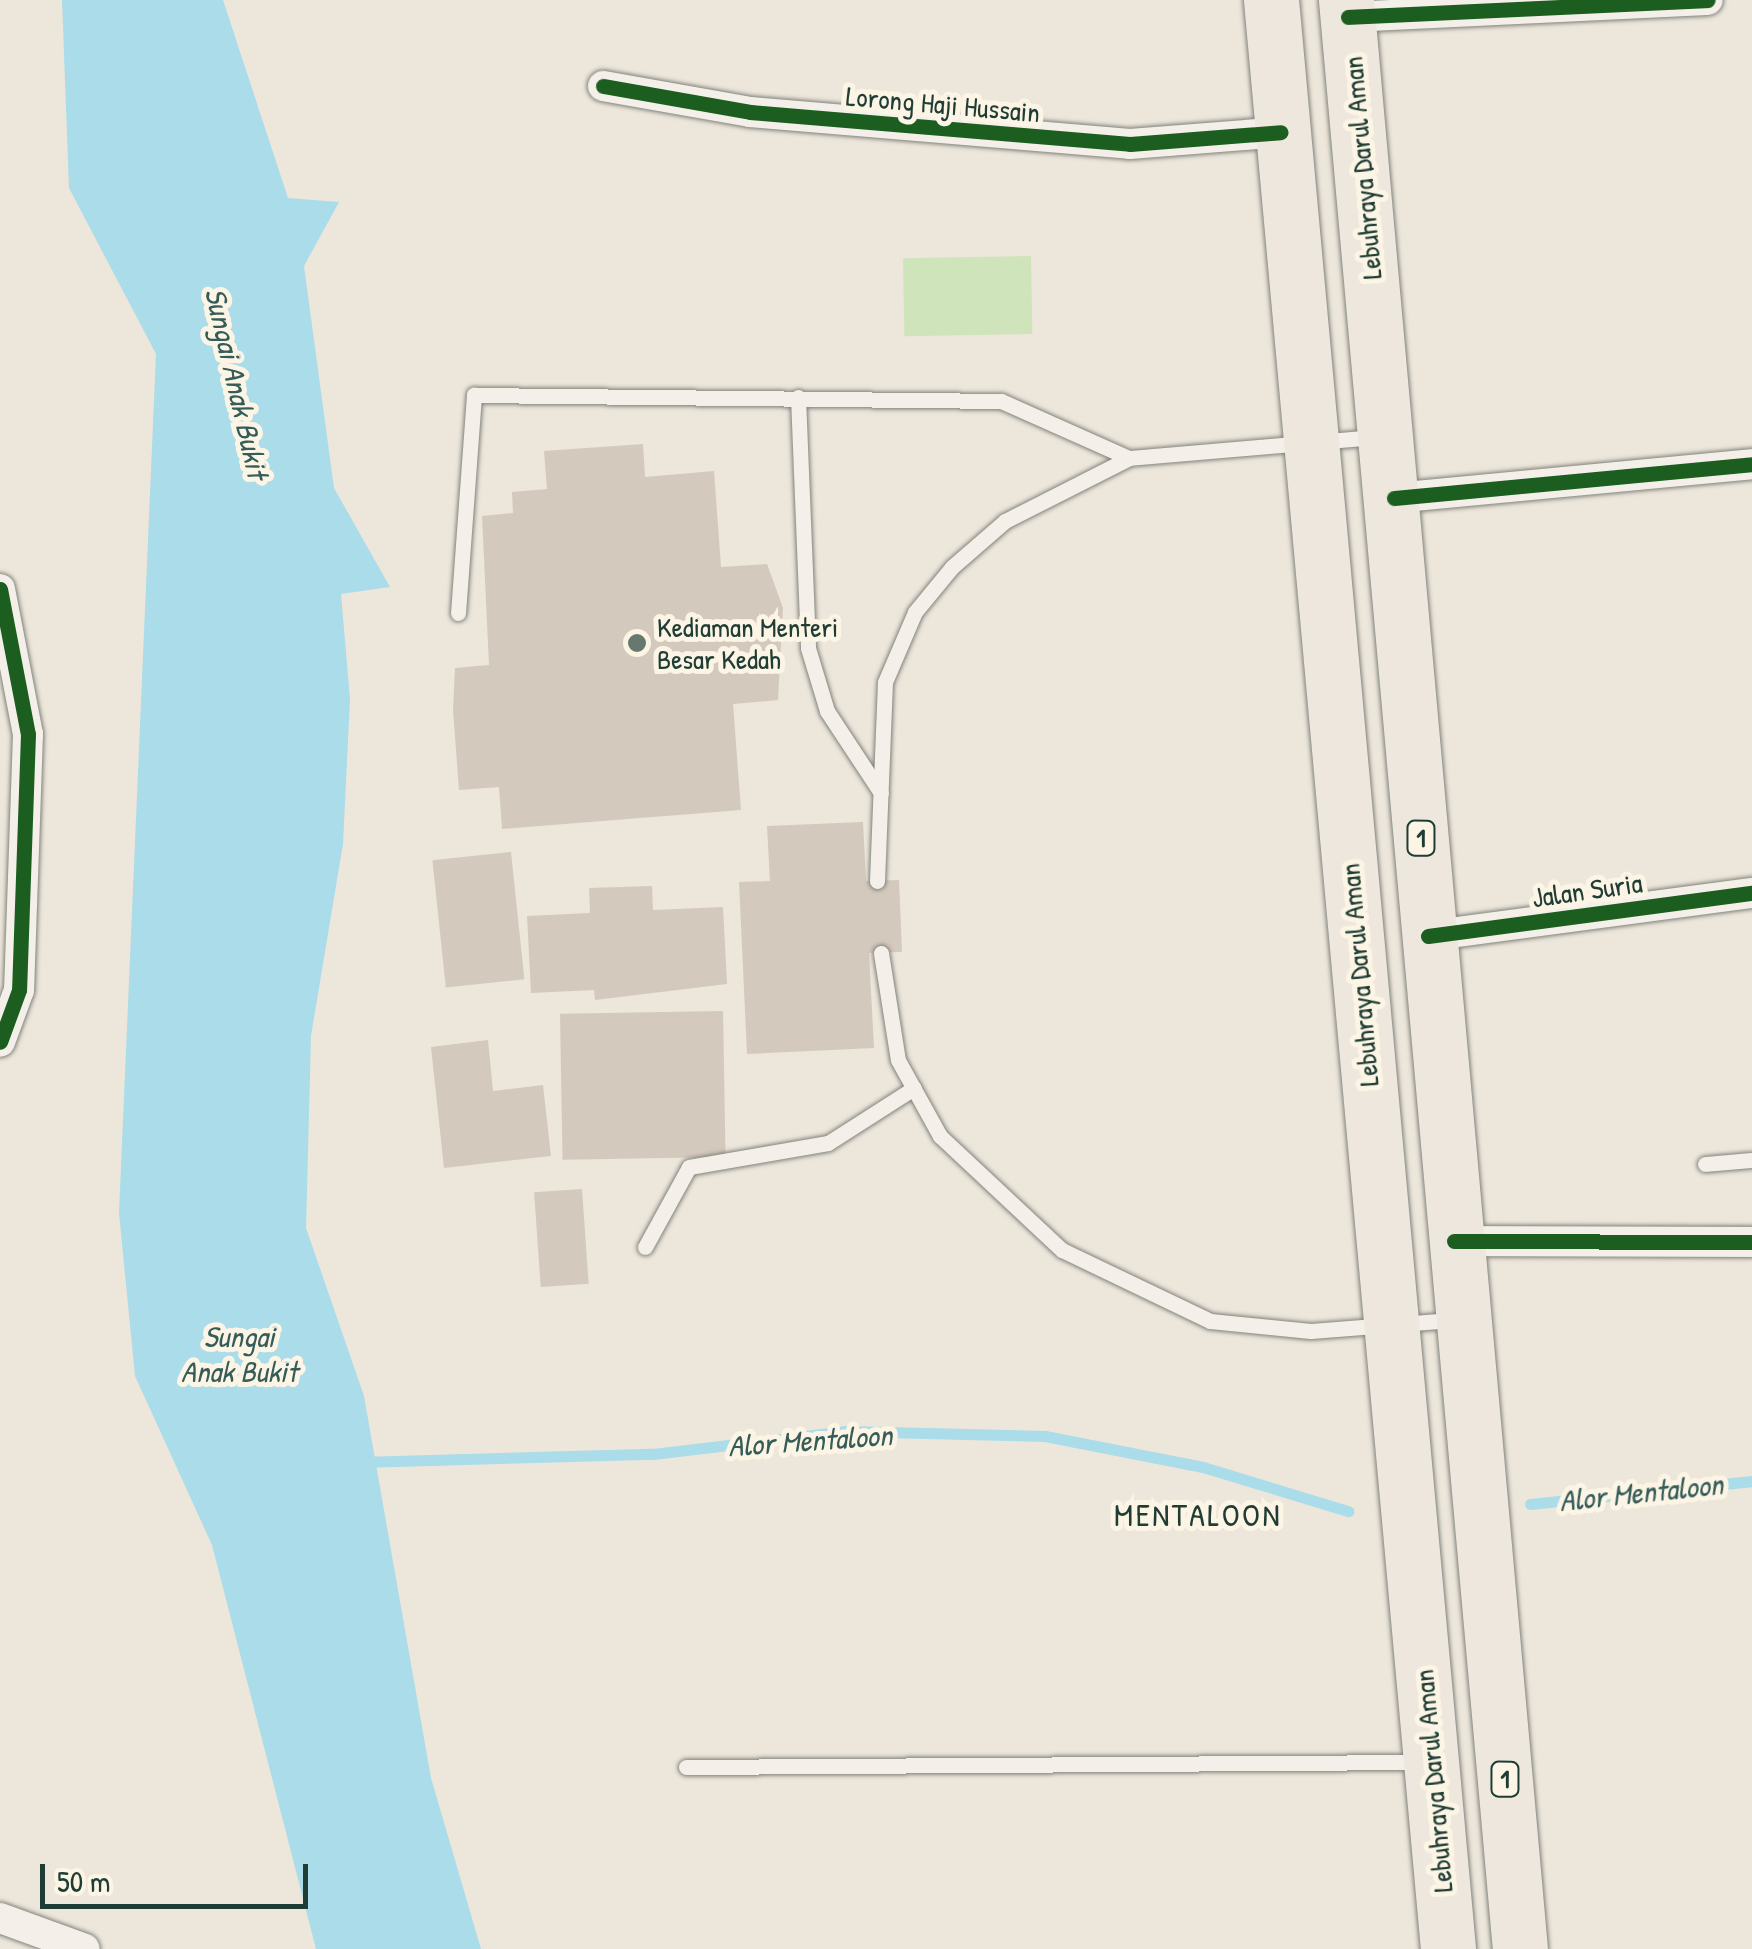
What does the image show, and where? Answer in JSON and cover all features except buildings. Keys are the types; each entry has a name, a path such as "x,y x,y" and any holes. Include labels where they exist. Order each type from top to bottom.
{"highway":[{"name":"Lebuhraya Darul Aman","path":"1271,0 1281,132 1315,441 1387,1324 1448,1949"},
{"name":"Lebuhraya Darul Aman","path":"1347,9 1394,498 1454,1241 1520,1949"}],"street":[{"path":"1347,9 1708,0"},
{"name":"Lorong Haji Hussain","path":"604,86 750,112 1093,141 1281,132"},
{"path":"1394,498 1752,464"},
{"path":"0,589 26,699 11,904 18,990 0,1042"},
{"name":"Jalan Suria","path":"1428,936 1752,893"},
{"path":"1454,1241 1752,1242"},
{"path":"0,1918 85,1949"}],"lane":[{"path":"458,613 474,394 1001,401 1129,458"},
{"path":"798,398 808,648 827,711 880,793"},
{"path":"877,881 885,682 915,612 1005,521 1129,458 1387,436"},
{"path":"880,953 898,1060 940,1136 989,1190 1062,1250 1120,1283 1210,1321 1312,1332 1462,1320"},
{"path":"645,1247 689,1167 828,1143 914,1088"},
{"path":"1704,1164 1752,1160"},
{"path":"686,1767 1432,1762"}],"green space":[{"path":"1031,256 1032,334 904,336 903,258"}],"water":[{"name":"Sungai Anak Bukit","path":"62,0 223,0 288,198 339,202 304,266 334,488 390,587 341,594 350,699 343,844 311,1036 306,1228 364,1396 431,1778 481,1949 316,1949 212,1545 135,1376 119,1213 156,354 69,188"}],"waterway":[{"name":"Alor Mentaloon","path":"359,1462 653,1454 845,1431 1045,1436 1203,1467 1348,1511"},
{"name":"Alor Mentaloon","path":"1530,1504 1752,1481"}],"cycle path":[{"path":"1348,17 1708,0"},
{"path":"603,86 750,112 1130,144 1281,132"},
{"path":"1394,498 1752,464"},
{"path":"0,589 28,734 19,990 0,1042"},
{"path":"1428,936 1752,893"},
{"path":"1454,1241 1752,1242"}],"place":[{"name":"Kediaman Menteri Besar Kedah","path":"637,643"}],"district":[{"name":"MENTALOON","path":"1198,1515"}]}
